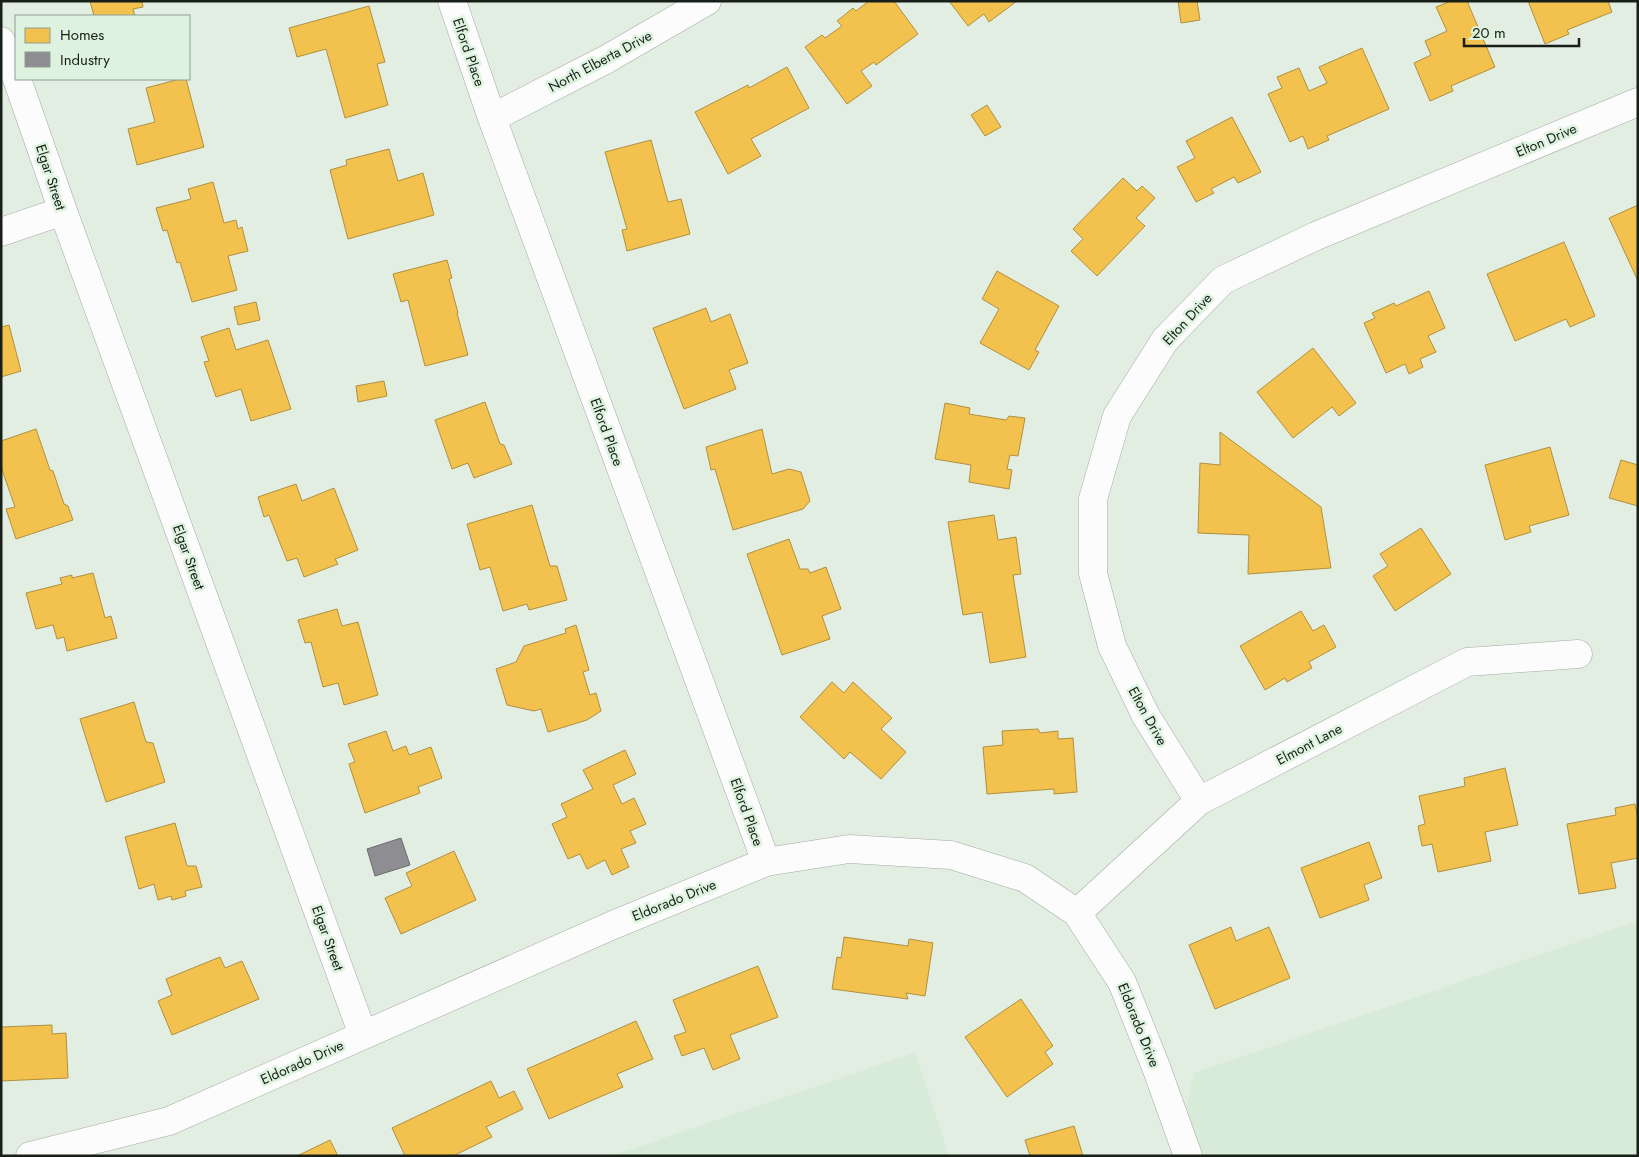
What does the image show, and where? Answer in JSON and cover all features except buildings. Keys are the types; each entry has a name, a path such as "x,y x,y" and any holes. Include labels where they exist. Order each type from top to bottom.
{"street":[{"name":"Elford Place","path":"452,1 492,118 766,862"},
{"name":"North Elberta Drive","path":"492,118 607,59 707,1"},
{"name":"Elgar Street","path":"1,41 15,72"},
{"name":"Elgar Street","path":"18,80 62,212 363,1035"},
{"name":"Elton Drive","path":"1199,802 1146,716 1112,646 1093,574 1093,499 1111,434 1117,416 1160,347 1223,280 1316,236 1638,102"},
{"path":"1,232 62,212"},
{"name":"Elmont Lane","path":"1077,913 1199,802 1467,662 1578,654"},
{"name":"Eldorado Drive","path":"30,1156 169,1121 613,925 766,862 849,848 951,855 1025,878 1077,913 1122,982 1156,1067 1188,1156"}],"shaded area":[{"path":"1638,921 1638,1156 1175,1156 1194,1073"},
{"path":"914,1053 949,1156 611,1156"}]}
